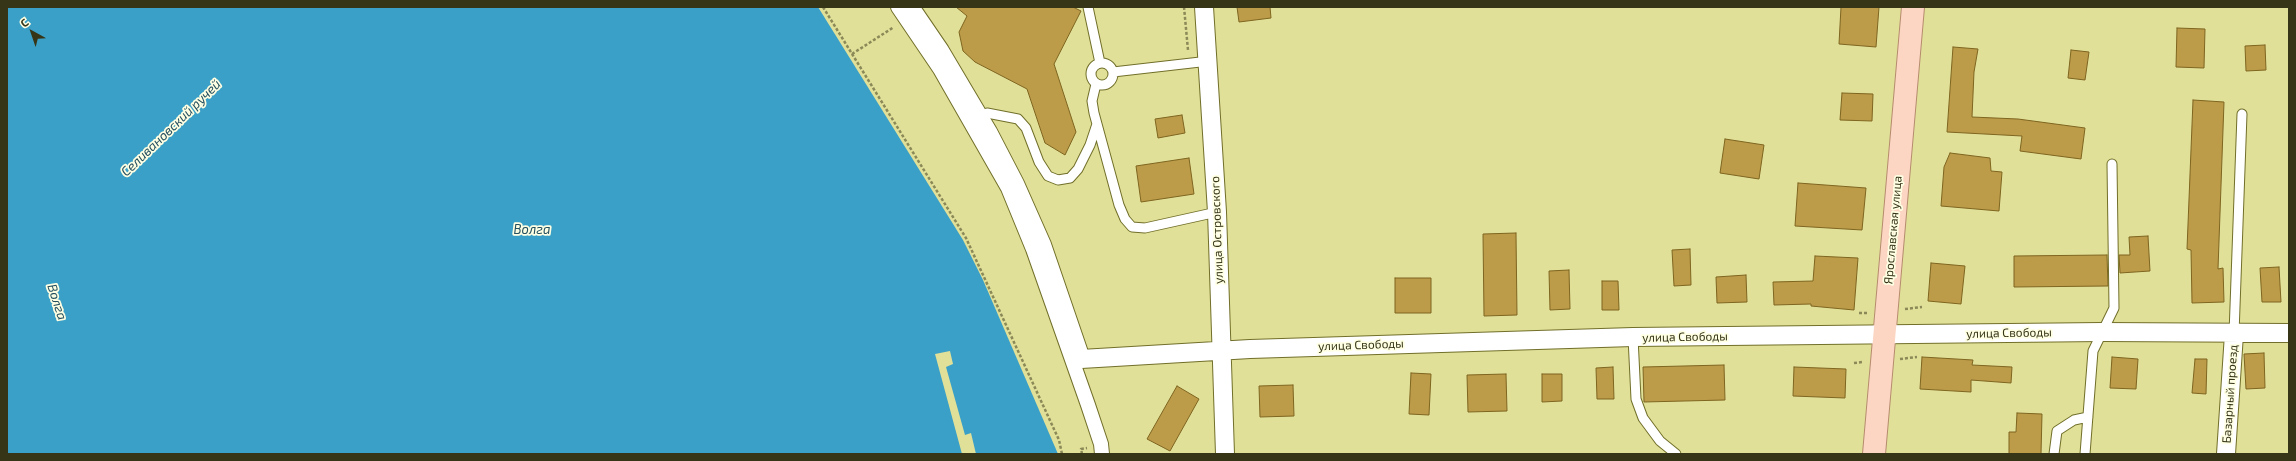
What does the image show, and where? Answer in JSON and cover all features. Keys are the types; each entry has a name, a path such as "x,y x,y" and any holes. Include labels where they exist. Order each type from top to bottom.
{"main road":[{"name":"Ярославская улица","path":"1874,454 1883,335 1913,7"}],"street":[{"path":"898,7 908,13 940,51 979,117"},
{"name":"улица Островского","path":"1204,7 1209,61 1217,212 1225,454"},
{"path":"908,13 1008,188 1033,249 1088,404 1100,444 1095,451"},
{"name":"улица Свободы","path":"979,117 1015,184 1042,245 1081,358 1221,351 1633,337 2102,332 2234,334 2289,333"},
{"name":"Базарный проезд","path":"2226,454 2234,334"}],"lane":[{"path":"1088,7 1100,63"},
{"path":"1113,72 1209,61"},
{"path":"1100,63 1108,65 1113,72 1112,79 1106,84 1096,84 1092,79 1091,72 1094,66 1100,63"},
{"path":"1096,84 1092,101 1097,124 1119,205 1125,219 1132,227 1145,228 1217,212"},
{"path":"979,117 987,113 1018,119 1026,128 1039,162 1048,176 1058,180 1070,178 1078,169 1088,151 1097,124"},
{"path":"2234,334 2242,114"},
{"path":"2085,454 2093,351 2114,308 2112,164"},
{"path":"1633,337 1636,399 1640,412 1660,441 1676,454"},
{"path":"2054,454 2057,431 2074,420 2088,417"}],"path":[{"path":"823,7 966,238 1059,440 1062,454"},
{"path":"852,54 908,13"},
{"path":"1082,454 1081,449 1095,451"}],"water":[{"name":"Волга","path":"7,7 818,7 963,240 983,280 1058,454 7,454"}],"pier":[{"path":"950,351 953,364 946,367 965,435 971,433 976,454 962,454 935,354"}],"building":[{"path":"956,7 1073,7 1081,11 1054,64 1076,132 1065,155 1045,143 1027,89 975,62 963,51 959,32 967,16"},
{"path":"1237,7 1270,7 1271,18 1239,22"},
{"path":"1841,7 1879,7 1876,47 1839,44"},
{"path":"2177,28 2205,29 2204,68 2176,67"},
{"path":"2265,45 2266,70 2246,71 2245,46"},
{"path":"1953,47 1978,49 1974,72 1972,117 2018,119 2085,128 2081,159 2020,151 2022,136 1947,132"},
{"path":"2071,50 2089,52 2085,80 2068,78"},
{"path":"1842,93 1873,94 1872,121 1840,120"},
{"path":"2193,100 2224,102 2218,269 2223,268 2224,302 2192,303 2191,250 2187,249"},
{"path":"1182,115 1185,133 1158,138 1155,119"},
{"path":"1725,139 1764,145 1759,179 1720,173"},
{"path":"1950,153 1990,158 1991,171 2002,172 1999,211 1941,206 1944,167"},
{"path":"1189,158 1194,194 1141,202 1136,166"},
{"path":"1798,183 1866,188 1862,230 1795,226"},
{"path":"1516,233 1517,315 1484,316 1483,234"},
{"path":"2148,236 2150,271 2120,273 2119,255 2130,255 2129,237"},
{"path":"1690,249 1691,285 1674,286 1672,250"},
{"path":"2107,255 2108,286 2014,287 2014,256"},
{"path":"1815,256 1858,258 1854,310 1811,306 1811,304 1774,305 1773,282 1813,281"},
{"path":"1931,263 1965,266 1961,304 1928,301"},
{"path":"2279,267 2281,302 2262,302 2260,268"},
{"path":"1569,270 1570,309 1550,310 1549,271"},
{"path":"1746,275 1747,302 1717,303 1716,277"},
{"path":"1395,278 1431,278 1431,313 1395,313"},
{"path":"1602,281 1618,281 1619,310 1602,310"},
{"path":"2264,353 2265,388 2246,389 2244,354"},
{"path":"1922,357 1973,360 1972,365 2012,367 2011,383 1971,380 1971,392 1920,389"},
{"path":"2112,357 2138,359 2136,389 2110,388"},
{"path":"2195,359 2207,359 2206,394 2192,393"},
{"path":"1724,365 1725,400 1644,402 1643,367"},
{"path":"1613,367 1614,399 1597,399 1596,368"},
{"path":"1794,367 1846,369 1845,398 1793,396"},
{"path":"1411,373 1431,374 1429,415 1409,414"},
{"path":"1506,374 1507,411 1468,412 1467,375"},
{"path":"1542,374 1562,374 1562,401 1542,402"},
{"path":"1293,385 1294,416 1260,417 1259,386"},
{"path":"1177,386 1199,399 1170,451 1147,439"},
{"path":"2017,413 2042,414 2041,454 2009,454 2009,432 2016,432"}],"water label":[{"name":"Селивановский ручей","path":"171,128"}]}
